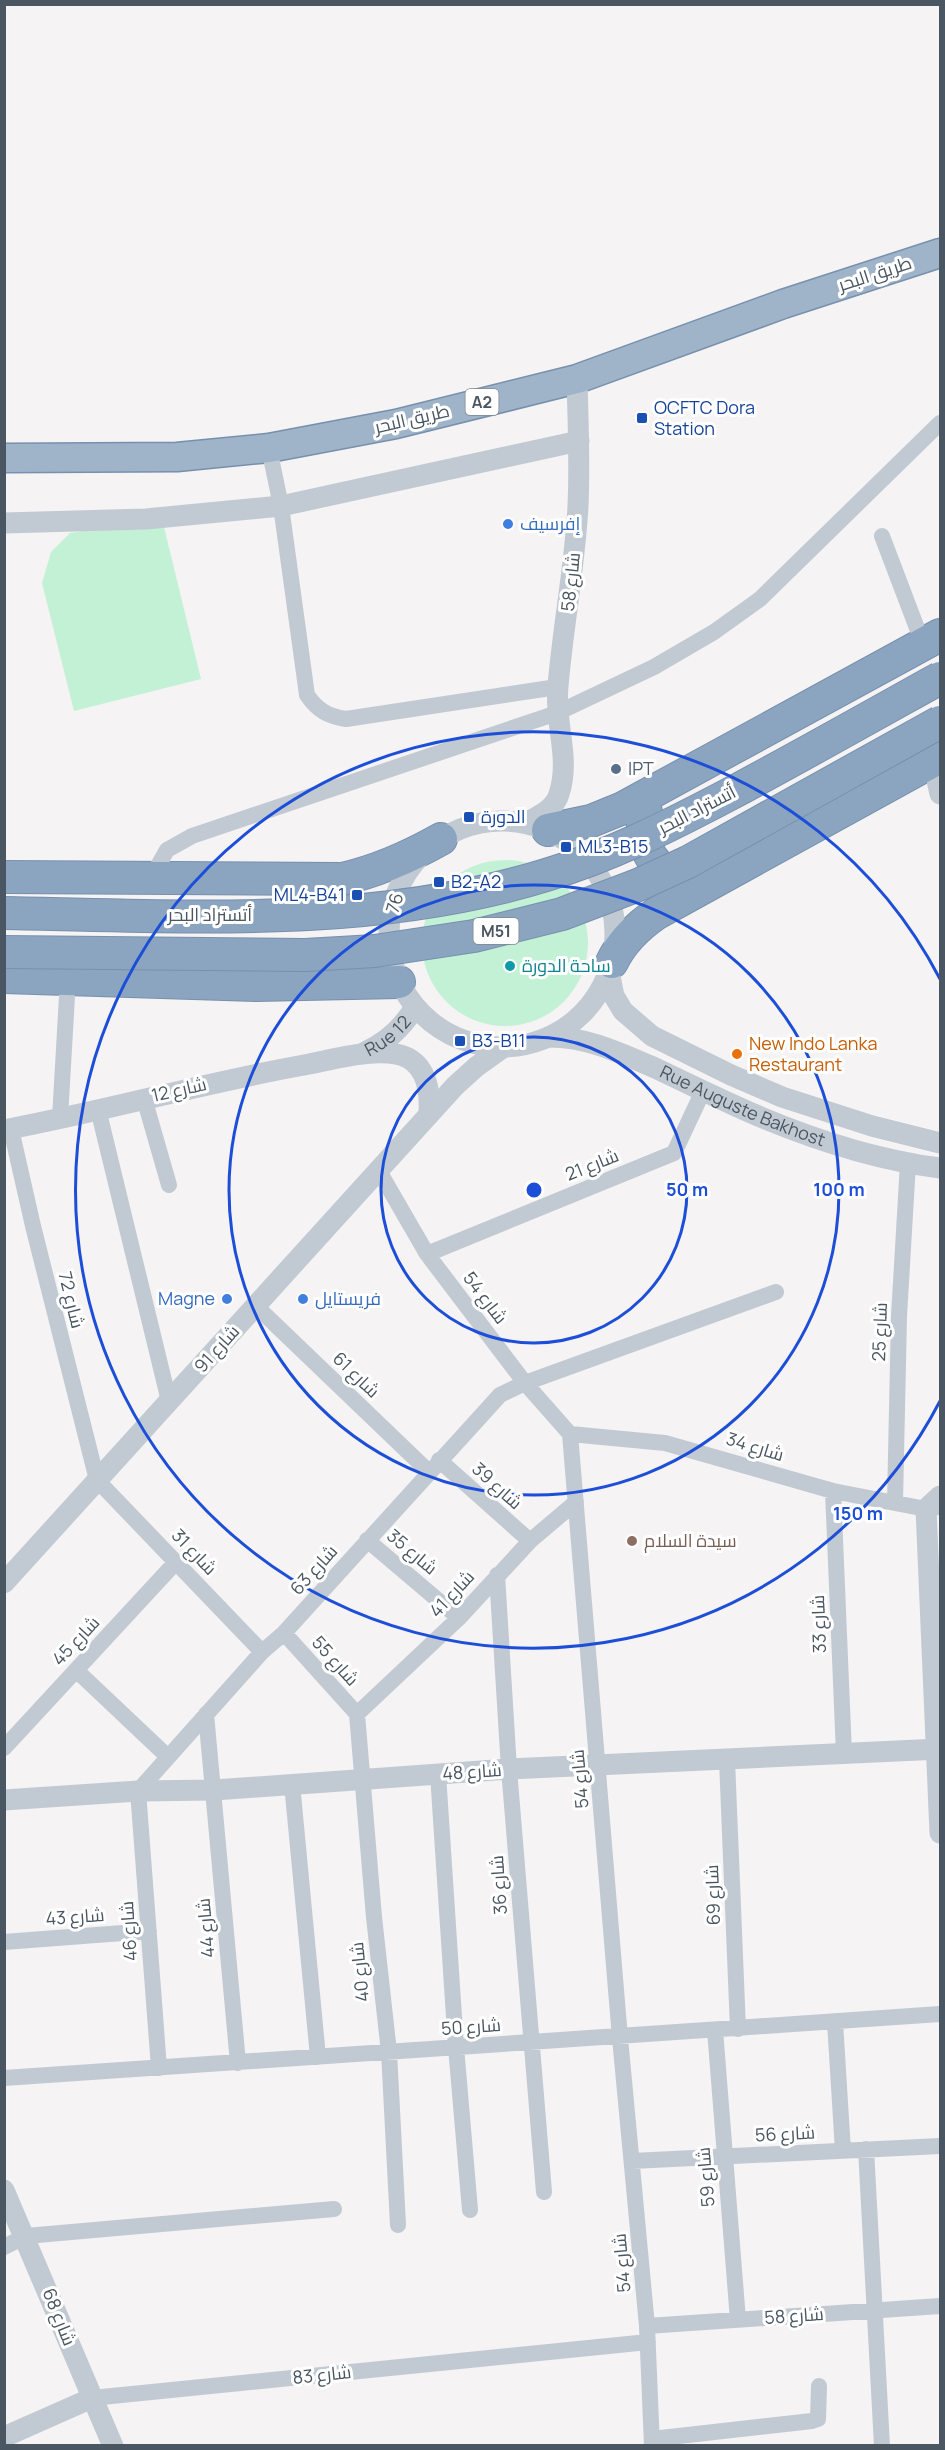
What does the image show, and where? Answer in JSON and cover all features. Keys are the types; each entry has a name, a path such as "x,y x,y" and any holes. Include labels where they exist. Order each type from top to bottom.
{"highway":[{"name":"طريق البحر","path":"4,458 177,457 269,448 396,424 576,379 783,304 940,253"},
{"path":"537,827 591,821 658,790 932,639"},
{"name":"أتستراد البحر","path":"4,913 237,916 392,909 471,895 547,875 622,848 771,772 940,678"},
{"name":"M51","path":"4,952 305,955 375,951 474,936 562,914 638,885 688,862 940,722"},
{"path":"611,966 619,948 645,921 702,887 937,760"},
{"path":"658,790 650,802 643,831 652,860 673,880 702,887"},
{"path":"4,877 342,879 369,873 407,858 441,839"},
{"path":"4,977 407,994"}],"street":[{"name":"شارع 58","path":"537,827 558,798 564,776 564,753 557,713 557,687 569,603 577,517 579,441 576,379"},
{"path":"152,878 167,850 192,836 557,713 654,667 714,632 760,598 940,423"},
{"path":"4,523 146,519 281,506 579,441"},
{"path":"269,448 281,506 307,695 315,707 329,716 346,719 557,687"},
{"path":"882,536 932,639"},
{"path":"937,760 940,794"},
{"name":"76","path":"407,994 390,956 389,929 393,902 404,878 420,856 441,839 468,826 496,821 537,827"},
{"path":"407,994 434,1024 455,1037 479,1045 504,1047 527,1044 548,1037 568,1026 585,1010 599,992 611,966 615,935 613,909 604,884 590,862 571,843 537,827"},
{"name":"Rue Auguste Bakhost","path":"611,966 614,996 623,1011 652,1036 782,1097 872,1126 940,1143"},
{"path":"60,1118 68,979"},
{"name":"Rue 12","path":"354,1056 367,1051 392,1035 408,1018 407,994"},
{"name":"Rue Auguste Bakhost","path":"548,1037 568,1037 595,1042 757,1115 797,1130 831,1142 908,1163 940,1168"},
{"name":"شارع 91","path":"4,1583 429,1114 466,1075 504,1047"},
{"path":"354,1056 387,1053 406,1057 415,1063 421,1070 429,1088 429,1114"},
{"name":"شارع 12","path":"8,1130 242,1076 354,1056"},
{"name":"شارع 21","path":"427,1254 675,1153 704,1091"},
{"path":"144,1098 169,1185"},
{"path":"98,1109 169,1401"},
{"name":"شارع 72","path":"8,1130 97,1480"},
{"name":"شارع 25","path":"895,1502 899,1316 908,1163"},
{"name":"شارع 54","path":"379,1171 427,1254 525,1383 570,1434 620,2038 648,2334 652,2442"},
{"name":"شارع 63","path":"138,1791 262,1652 284,1634 500,1395 525,1383 776,1292"},
{"name":"شارع 61","path":"256,1306 434,1466"},
{"name":"شارع 34","path":"570,1434 665,1443 833,1491 895,1502 936,1504"},
{"name":"شارع 39","path":"434,1466 530,1541"},
{"name":"شارع 31","path":"97,1480 262,1652"},
{"name":"شارع 33","path":"833,1491 844,1754"},
{"name":"شارع 41","path":"357,1714 459,1618 530,1541 576,1502"},
{"path":"936,1504 940,1833"},
{"name":"شارع 35","path":"367,1540 459,1618"},
{"name":"شارع 45","path":"4,1748 176,1562"},
{"name":"شارع 36","path":"497,1575 509,1769 544,2192"},
{"name":"شارع 55","path":"284,1634 357,1714"},
{"path":"76,1670 168,1757"},
{"path":"206,1714 214,1790"},
{"name":"شارع 40","path":"357,1714 374,1917 389,2052 398,2225"},
{"name":"شارع 48","path":"4,1800 138,1791 214,1790 509,1769 938,1749"},
{"name":"شارع 69","path":"727,1760 738,2029"},
{"path":"438,1774 456,2048 470,2210"},
{"path":"292,1784 318,2057"},
{"name":"شارع 44","path":"214,1790 238,2063"},
{"name":"شارع 46","path":"138,1791 159,2068"},
{"name":"شارع 43","path":"4,1942 149,1931"},
{"name":"شارع 50","path":"4,2078 620,2038 940,2014"},
{"path":"835,2022 843,2151"},
{"name":"شارع 59","path":"715,2030 738,2320"},
{"name":"شارع 56","path":"632,2161 940,2146"},
{"path":"866,2150 882,2445"},
{"name":"شارع 68","path":"4,2190 26,2236 113,2445"},
{"path":"4,2247 26,2236 334,2210"},
{"name":"شارع 58","path":"648,2334 738,2320 940,2306"},
{"name":"شارع 83","path":"4,2437 92,2398 648,2334"},
{"path":"652,2442 812,2421 818,2418 820,2412 819,2386"}],"green space":[{"path":"127,524 164,527 201,679 74,711 42,583 51,552 70,533"},
{"name":"ساحة الدورة","path":"505,860 521,861 537,866 564,884 582,911 587,927 587,959 582,975 564,1002 537,1020 521,1025 505,1026 489,1025 473,1020 446,1002 428,975 423,959 422,943 423,927 428,911 446,884 473,866 489,861"}],"place":[{"name":"OCFTC Dora Station","path":"642,418"},
{"name":"إفرسيف","path":"508,524"},
{"name":"IPT","path":"616,769"},
{"name":"الدورة","path":"469,817"},
{"name":"ML3-B15","path":"566,847"},
{"name":"B2-A2","path":"439,882"},
{"name":"ML4-B41","path":"357,895"},
{"name":"ساحة الدورة","path":"510,966"},
{"name":"B3-B11","path":"460,1041"},
{"name":"New Indo Lanka Restaurant","path":"737,1054"},
{"name":"Magne","path":"227,1299"},
{"name":"فريستايل","path":"303,1299"},
{"name":"سيدة السلام","path":"632,1541"}]}
